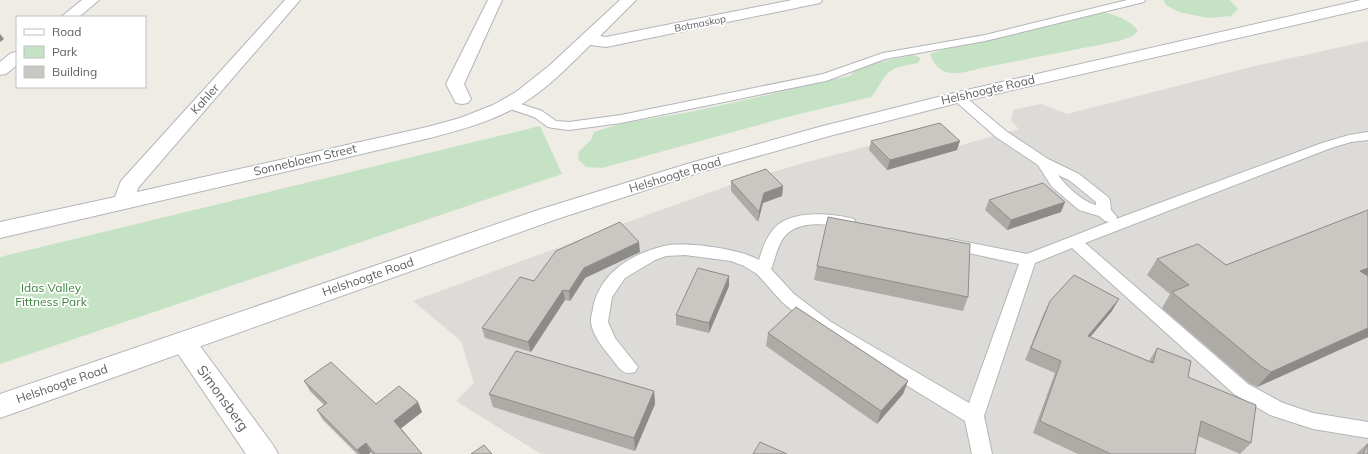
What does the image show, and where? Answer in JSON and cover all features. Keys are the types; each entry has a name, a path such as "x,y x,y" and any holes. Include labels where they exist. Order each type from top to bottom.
{"street":[{"path":"71,16 92,0"},
{"name":"Kahler","path":"124,201 128,186 293,0"},
{"path":"462,99 455,84 495,0"},
{"name":"Sonnebloem Street","path":"0,230 430,132 467,122 508,104 522,96 556,69 628,0"},
{"name":"Botmaskop","path":"586,40 606,42 815,0"},
{"name":"Helshoogte Road","path":"0,406 546,215 686,170 826,130 958,97 1368,3"},
{"path":"0,70 16,58"},
{"name":"Simonsberg","path":"183,342 263,454"}],"lane":[{"path":"508,104 538,114 553,124 569,126 621,119 826,77 851,66 883,56 986,38 1140,0"},
{"path":"958,97 1001,134 1043,162 1057,184 1084,206 1104,212 1117,223"},
{"path":"938,241 1028,260 1117,223 1332,144 1368,136"},
{"path":"764,270 772,243 779,233 792,223 806,220 826,219 862,225"},
{"path":"1074,241 1241,389 1277,409 1306,418 1368,430"},
{"path":"629,367 608,342 599,322 604,296 619,274 649,256 666,251 685,250 733,256 750,262 764,270 788,298 825,327 974,416"},
{"path":"982,454 974,416 1028,260"}],"shaded area":[{"path":"1368,41 1368,454 541,454 456,401 474,383 461,341 413,301 739,182 807,162 934,129 954,147 1019,129 1011,121 1013,110 1041,104 1067,114 1255,66"}],"green space":[{"path":"1163,0 1230,0 1238,9 1231,16 1208,18 1179,12 1167,6"},
{"path":"1103,12 1118,16 1135,27 1138,31 1133,36 1119,41 958,73 951,73 939,68 930,54 999,38 1093,13"},
{"path":"913,55 921,58 918,63 902,66 891,71 886,75 871,97 791,116 602,168 586,167 578,159 579,151 591,140 594,132 619,124 690,112 850,76 855,70 875,63"},
{"name":"Idas Valley Fittness Park","path":"540,126 562,174 0,364 0,257"}],"building":[{"path":"940,123 960,141 890,160 871,141"},
{"path":"766,169 783,186 764,193 759,212 731,181"},
{"path":"1043,183 1065,202 1011,220 989,200"},
{"path":"1368,210 1368,268 1360,271 1368,276 1368,328 1271,372 1262,367 1172,292 1189,285 1157,259 1198,244 1226,265"},
{"path":"828,217 970,244 968,297 817,266"},
{"path":"620,222 639,242 584,268 569,291 563,290 528,342 482,328 520,277 534,281 556,251"},
{"path":"698,268 729,276 709,323 676,315"},
{"path":"1074,275 1119,299 1088,336 1153,363 1157,348 1191,361 1188,377 1256,405 1251,443 1201,421 1195,454 1111,454 1040,421 1061,361 1031,348 1050,301"},
{"path":"796,307 908,381 881,411 768,333"},
{"path":"516,351 654,391 634,438 489,394"},
{"path":"331,362 376,404 399,386 418,402 394,421 422,454 375,454 366,443 357,450 317,410 327,403 304,381"},
{"path":"760,442 787,454 753,454"},
{"path":"1368,444 1368,454 1363,454"},
{"path":"484,445 492,454 471,454"}]}
